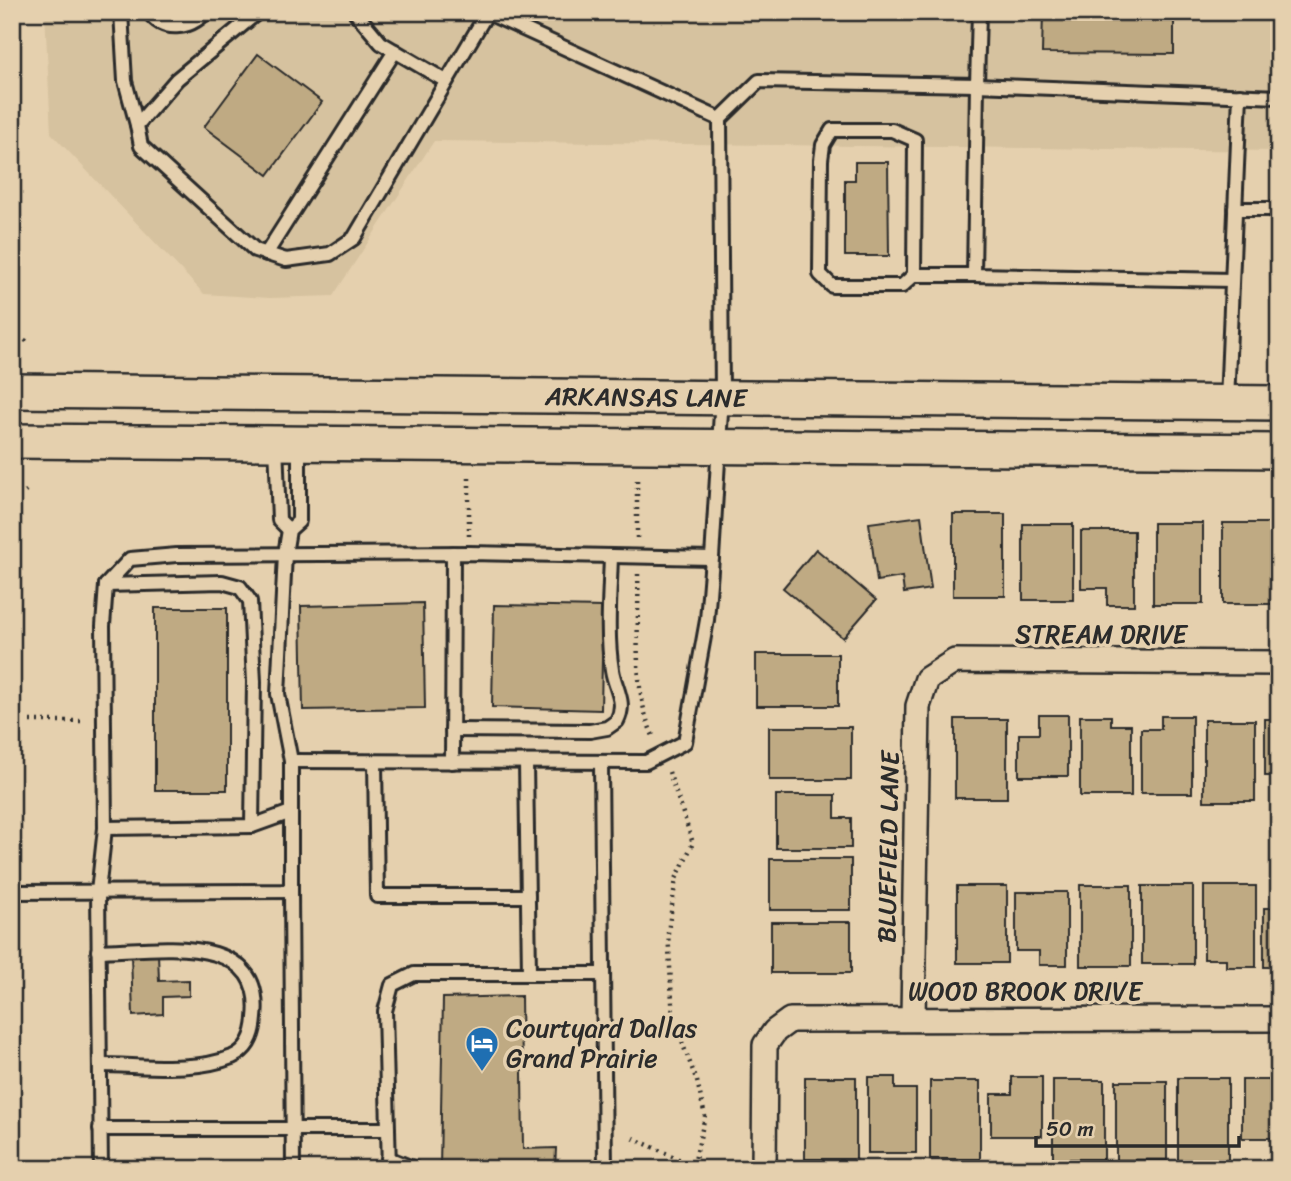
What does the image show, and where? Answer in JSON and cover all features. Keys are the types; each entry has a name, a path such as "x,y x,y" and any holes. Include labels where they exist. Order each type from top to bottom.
{"main road":[{"name":"ARKANSAS LANE","path":"12,391 1279,402"},
{"name":"ARKANSAS LANE","path":"12,441 1279,451"}],"street":[{"name":"STREAM DRIVE","path":"928,679 955,661 1279,663"},
{"name":"BLUEFIELD LANE","path":"913,1018 918,706 928,679"},
{"name":"WOOD BROOK DRIVE","path":"764,1169 765,1045 775,1031 790,1020 1279,1019"}],"lane":[{"path":"121,12 125,81 141,146 256,250 286,260 330,254 354,238 486,13 720,119"},
{"path":"149,12 168,26 183,27 205,12"},
{"path":"137,125 177,79 258,12"},
{"path":"355,12 381,43 446,81"},
{"path":"974,275 979,12"},
{"path":"266,254 395,51"},
{"path":"290,761 601,764 646,762 685,742 707,620 721,446 720,119 759,81 977,85 1279,97"},
{"path":"1227,403 1240,95"},
{"path":"914,275 915,140 892,130 832,130 823,145 821,160 820,274 832,286 902,286 914,275 1232,280"},
{"path":"1235,209 1279,209"},
{"path":"288,443 279,520 289,530"},
{"path":"288,443 299,521 289,530 285,554 278,694 290,761 293,1169"},
{"path":"101,1169 98,892 105,828 103,626 106,585 130,559 285,554 453,553 712,558"},
{"path":"452,762 453,553"},
{"path":"452,730 590,731 607,728 617,721 622,701 612,673 610,652 611,556"},
{"path":"106,585 222,582 240,587 250,601 254,682 252,826"},
{"path":"375,762 377,896 528,896"},
{"path":"526,763 529,974"},
{"path":"601,764 605,1169"},
{"path":"105,828 252,826 290,812"},
{"path":"12,892 291,891"},
{"path":"98,951 170,950 221,954 236,961 247,971 254,992 256,1016 252,1038 243,1051 230,1058 186,1065 100,1065"},
{"path":"415,1169 388,1163 385,1011 392,985 414,974 603,974"},
{"path":"100,1129 388,1129"}],"path":[{"path":"469,478 469,553"},
{"path":"637,480 638,538"},
{"path":"638,576 637,640 640,682 648,724 657,743"},
{"path":"30,721 85,721"},
{"path":"633,1138 693,1167 705,1116 697,1081 673,1019 668,932 676,879 693,843 670,775"}],"shaded area":[{"path":"45,12 1279,12 1279,151 434,141 333,296 270,298 204,294 51,133"}],"building":[{"path":"1043,12 1174,12 1174,54 1042,53"},
{"path":"258,54 322,102 268,175 204,127"},
{"path":"855,162 888,162 889,256 845,256 845,180 855,180"},
{"path":"953,514 1005,514 1005,596 953,596"},
{"path":"921,516 931,589 904,593 902,577 877,581 869,523"},
{"path":"1153,523 1203,523 1203,604 1153,604"},
{"path":"1223,523 1274,523 1274,604 1223,604"},
{"path":"1023,524 1073,524 1073,600 1023,600"},
{"path":"1081,531 1134,531 1134,605 1107,605 1107,588 1081,588"},
{"path":"816,549 876,600 843,638 783,588"},
{"path":"423,603 425,708 303,710 301,606"},
{"path":"494,605 603,607 601,710 492,707"},
{"path":"155,608 227,608 227,790 155,790"},
{"path":"756,654 838,654 838,706 756,706"},
{"path":"1039,715 1068,715 1068,776 1019,776 1019,734 1039,734"},
{"path":"1080,716 1111,716 1111,725 1131,725 1131,796 1080,796"},
{"path":"1161,716 1192,716 1192,793 1141,793 1141,729 1161,729"},
{"path":"955,719 1007,719 1007,798 955,798"},
{"path":"1265,719 1279,719 1279,776 1265,776"},
{"path":"1204,720 1255,720 1255,801 1204,801"},
{"path":"769,727 851,727 851,780 769,780"},
{"path":"776,795 835,795 835,818 851,818 851,848 776,848"},
{"path":"770,859 851,859 851,910 770,910"},
{"path":"1080,885 1131,885 1131,966 1080,966"},
{"path":"957,886 1007,886 1007,963 957,963"},
{"path":"1142,886 1193,886 1193,964 1142,964"},
{"path":"1204,886 1256,886 1256,967 1226,967 1226,959 1204,959"},
{"path":"1016,892 1067,892 1067,965 1039,965 1039,951 1016,951"},
{"path":"1264,908 1279,908 1279,967 1264,967"},
{"path":"771,922 851,922 851,973 771,973"},
{"path":"158,953 159,981 189,980 189,996 163,997 163,1014 133,1016 131,954"},
{"name":"Courtyard Dallas Grand Prairie","path":"521,996 523,1149 556,1148 555,1169 440,1169 443,998"},
{"path":"805,1077 856,1077 856,1159 805,1159"},
{"path":"868,1077 895,1077 895,1089 916,1089 916,1153 868,1153"},
{"path":"1012,1077 1042,1077 1042,1136 991,1136 991,1094 1012,1094"},
{"path":"1178,1078 1228,1078 1228,1161 1178,1161"},
{"path":"1053,1080 1104,1080 1104,1159 1053,1159"},
{"path":"1242,1080 1279,1080 1279,1138 1242,1138"},
{"path":"930,1081 980,1081 980,1159 930,1159"},
{"path":"1116,1081 1167,1081 1167,1160 1116,1160"}],"place":[{"name":"Courtyard Dallas Grand Prairie","path":"482,1073"}]}
